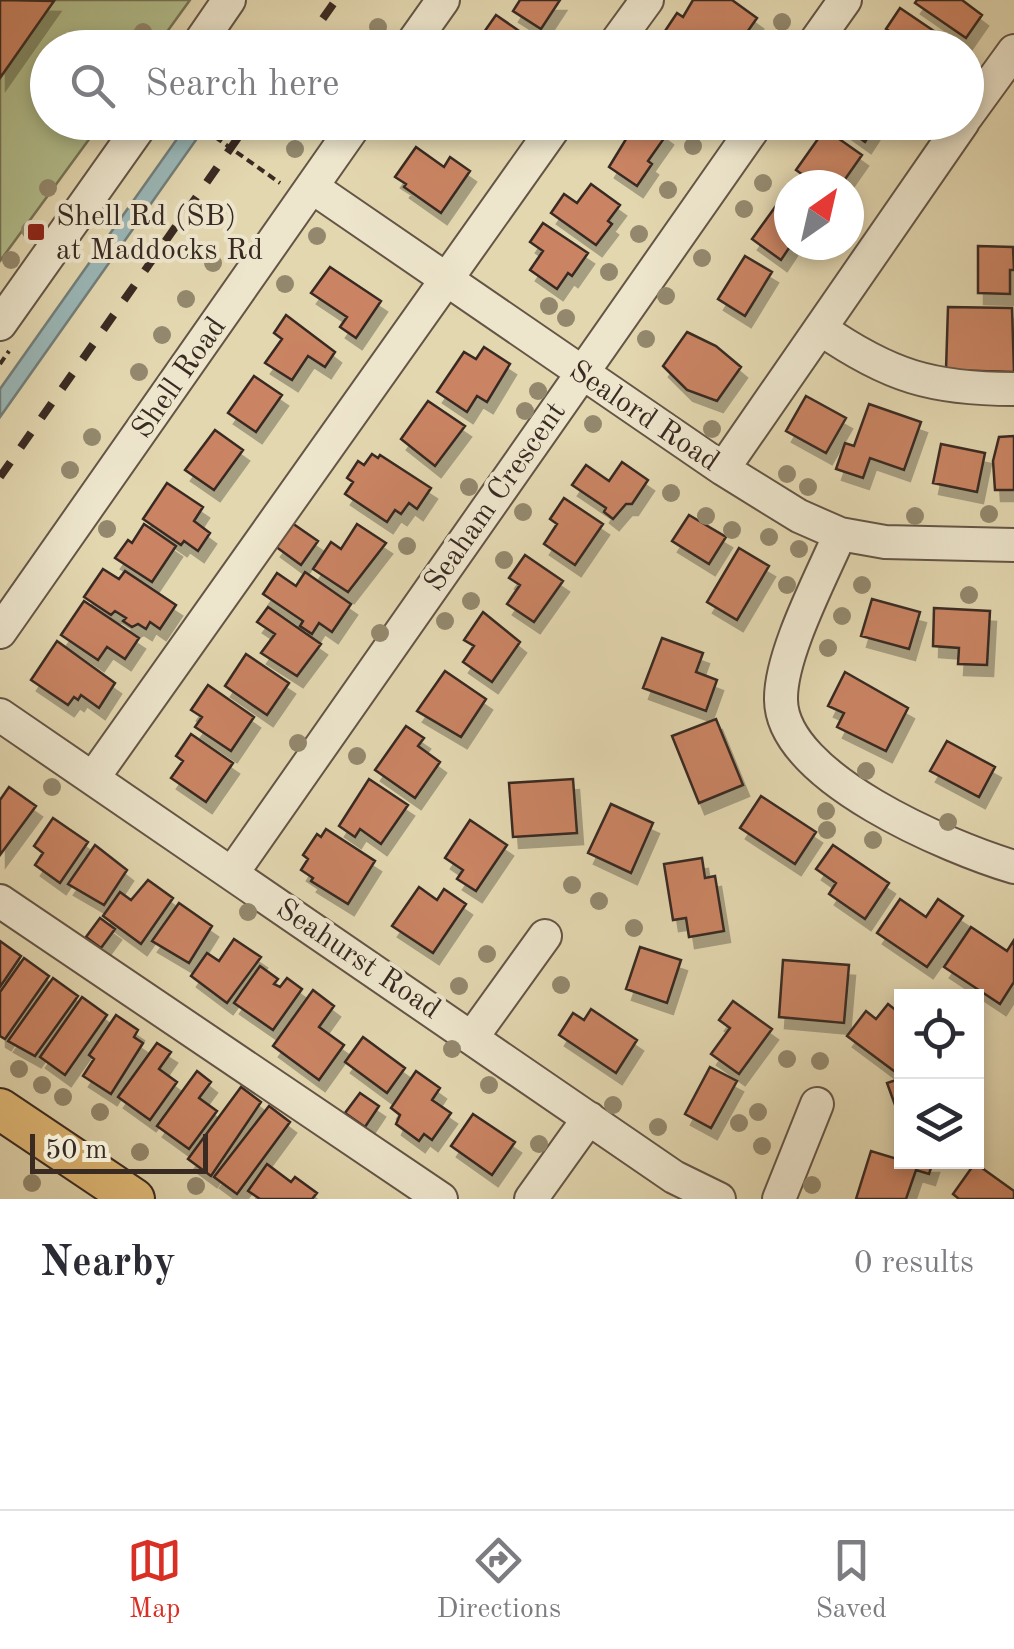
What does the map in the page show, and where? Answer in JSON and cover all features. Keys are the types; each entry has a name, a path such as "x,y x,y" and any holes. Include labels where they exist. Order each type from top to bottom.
{"main road":[{"path":"0,1108 134,1199"}],"street":[{"path":"208,30 229,0"},
{"path":"422,30 443,0"},
{"path":"625,30 646,0"},
{"path":"823,30 844,0"},
{"path":"984,93 1014,51"},
{"path":"0,324 131,140"},
{"name":"Shell Road","path":"0,632 344,140"},
{"path":"93,778 545,140"},
{"name":"Seaham Crescent","path":"233,872 745,140"},
{"path":"723,468 951,140"},
{"name":"Sealord Road","path":"312,186 799,516 840,534 885,542 1014,545"},
{"path":"821,329 874,362 919,381 966,390 1014,390"},
{"path":"840,534 785,667 780,703 794,742 827,773 914,827 974,855 1014,866"},
{"name":"Seahurst Road","path":"0,715 674,1177 719,1199"},
{"path":"0,901 441,1199"},
{"path":"472,1036 545,936"},
{"path":"778,1199 817,1104"},
{"path":"531,1199 589,1118"}],"path":[{"path":"221,140 271,176"}],"green space":[{"path":"0,0 190,0 168,30 30,30 30,140 89,140 0,261"}],"water":[{"path":"176,140 196,140 0,417 0,389"}],"building":[{"path":"0,0 54,1 30,30 0,78"},
{"path":"520,0 560,0 541,29 513,11"},
{"path":"693,0 732,0 757,18 749,30 666,30 677,13 683,17"},
{"path":"962,0 982,15 972,30 954,30 915,3"},
{"path":"900,8 932,30 888,30"},
{"path":"496,15 518,30 486,30"},
{"path":"625,140 663,140 637,186 609,167"},
{"path":"817,140 841,140 862,155 852,170 796,170"},
{"path":"416,147 444,167 450,157 470,171 441,213 395,177"},
{"path":"591,184 620,205 596,245 551,213 564,194 577,203"},
{"path":"774,209 774,255 752,239"},
{"path":"543,223 588,253 557,289 530,270 543,251 530,242"},
{"path":"978,246 1013,247 1010,294 978,293"},
{"path":"745,256 772,272 745,316 718,299"},
{"path":"330,267 381,301 356,338 340,327 347,317 311,293"},
{"path":"948,307 1012,308 1014,372 946,370"},
{"path":"286,315 335,352 325,367 308,356 292,380 265,363 282,339 274,333"},
{"path":"687,332 716,346 741,367 717,401 687,390 663,366"},
{"path":"484,347 510,364 487,402 477,396 467,412 437,392 464,352 476,359"},
{"path":"254,376 282,395 256,432 228,413"},
{"path":"806,396 846,418 826,453 786,431"},
{"path":"428,401 465,426 435,466 401,439"},
{"path":"869,404 921,422 904,470 870,458 863,478 836,469 845,443 854,446"},
{"path":"215,430 243,450 214,490 185,470"},
{"path":"1014,436 1014,490 995,490 993,461 999,437"},
{"path":"941,444 985,453 977,492 933,483"},
{"path":"372,454 378,458 380,455 431,488 417,509 409,503 401,514 395,510 387,522 345,494 353,482 347,478 358,461 364,465"},
{"path":"622,462 648,480 632,504 626,504 613,519 604,512 606,508 572,485 586,465 609,481"},
{"path":"167,483 203,507 194,521 210,533 198,551 184,541 181,545 143,519"},
{"path":"564,498 603,524 575,565 544,544 557,524 550,519"},
{"path":"689,515 726,537 709,564 672,541"},
{"path":"292,523 318,541 301,565 275,546"},
{"path":"144,524 176,546 152,582 115,558 128,540 132,543"},
{"path":"357,524 386,543 348,592 313,569 331,542 341,549"},
{"path":"739,548 769,566 737,620 707,602"},
{"path":"525,555 563,581 534,622 507,604 520,585 509,578"},
{"path":"103,569 119,579 125,571 176,605 160,629 150,622 146,629 138,624 132,627 115,611 111,615 84,597"},
{"path":"305,572 351,604 332,632 319,623 312,634 300,626 303,621 263,594 277,573 296,586"},
{"path":"872,599 920,612 909,649 861,636"},
{"path":"84,601 139,638 125,659 107,647 98,660 61,635"},
{"path":"268,607 321,644 297,676 261,653 275,634 257,622"},
{"path":"934,608 990,611 987,665 958,664 959,648 933,646"},
{"path":"483,612 520,642 492,682 463,662 474,646 464,640"},
{"path":"662,638 703,653 696,672 717,680 706,711 643,688"},
{"path":"57,641 115,683 99,708 81,695 68,705 31,680"},
{"path":"246,654 289,683 267,715 225,686"},
{"path":"445,671 486,699 461,737 417,711"},
{"path":"845,672 908,708 886,751 837,727 844,713 828,706"},
{"path":"208,685 254,717 231,751 195,727 202,717 191,710"},
{"path":"716,719 743,785 699,803 672,736"},
{"path":"406,726 424,738 418,746 440,762 415,798 375,770"},
{"path":"191,734 233,763 206,802 171,778 183,761 176,756"},
{"path":"947,741 995,767 979,797 930,771"},
{"path":"369,779 408,805 381,844 360,829 355,837 339,826"},
{"path":"573,779 577,833 513,837 509,783"},
{"path":"9,787 36,806 0,855 0,800"},
{"path":"761,796 816,832 795,864 740,828"},
{"path":"611,804 653,823 631,873 588,853"},
{"path":"53,818 88,842 60,883 35,865 43,853 34,846"},
{"path":"470,820 507,845 476,891 457,879 463,870 445,858"},
{"path":"326,829 375,861 348,904 311,881 313,878 301,870 308,859 303,855 317,834 321,837"},
{"path":"95,845 127,870 104,905 68,884"},
{"path":"833,845 889,883 865,919 829,894 836,883 816,869"},
{"path":"702,858 705,878 715,876 724,931 689,937 686,918 673,920 664,864"},
{"path":"148,880 173,898 141,944 103,916 120,892 131,900"},
{"path":"419,887 437,900 444,889 466,904 433,953 392,926"},
{"path":"900,899 926,917 938,899 963,916 927,967 877,933"},
{"path":"179,903 212,926 189,963 152,941"},
{"path":"100,918 115,929 101,948 86,937"},
{"path":"971,927 1007,951 1014,940 1014,982 1000,1004 984,993 984,989 977,989 944,967"},
{"path":"234,939 261,957 227,1003 191,976 207,953 219,961"},
{"path":"0,941 21,956 0,987"},
{"path":"640,947 681,960 667,1003 626,989"},
{"path":"24,958 49,976 5,1039 0,1036 0,992"},
{"path":"783,960 849,965 844,1023 779,1017"},
{"path":"260,966 278,979 274,984 280,987 287,978 302,989 273,1030 234,1003"},
{"path":"53,978 78,996 35,1056 8,1041"},
{"path":"313,990 334,1006 319,1027 344,1045 319,1080 273,1046"},
{"path":"82,997 107,1015 65,1075 40,1057"},
{"path":"733,1001 772,1029 739,1074 711,1054 730,1028 719,1020"},
{"path":"888,1004 894,1009 894,1071 847,1036 866,1011 876,1019"},
{"path":"591,1009 637,1040 616,1073 559,1035 573,1013 584,1020"},
{"path":"116,1015 138,1030 134,1037 143,1043 111,1094 83,1076 94,1059 89,1055"},
{"path":"363,1037 405,1068 387,1093 345,1062"},
{"path":"157,1043 171,1052 159,1069 177,1082 150,1120 118,1097"},
{"path":"710,1067 737,1081 711,1128 685,1114"},
{"path":"197,1071 211,1082 199,1098 217,1111 189,1149 157,1126"},
{"path":"416,1071 440,1088 432,1100 451,1113 432,1140 424,1134 419,1141 396,1124 400,1115 391,1108"},
{"path":"894,1081 894,1102 887,1083"},
{"path":"241,1087 261,1102 211,1176 188,1159"},
{"path":"360,1093 379,1106 365,1127 345,1113"},
{"path":"269,1106 290,1122 237,1194 214,1177"},
{"path":"473,1114 515,1142 492,1175 451,1146"},
{"path":"871,1151 894,1158 894,1169 931,1169 929,1174 916,1170 906,1199 856,1199"},
{"path":"267,1164 291,1182 295,1177 317,1193 312,1199 260,1199 248,1191"},
{"path":"971,1169 983,1169 1014,1191 1014,1199 959,1199 953,1194"}],"railway":[{"path":"315,30 336,0"},
{"path":"0,477 236,140"}],"place":[{"name":"Shell Rd (SB) at Maddocks Rd","path":"36,232"}]}
